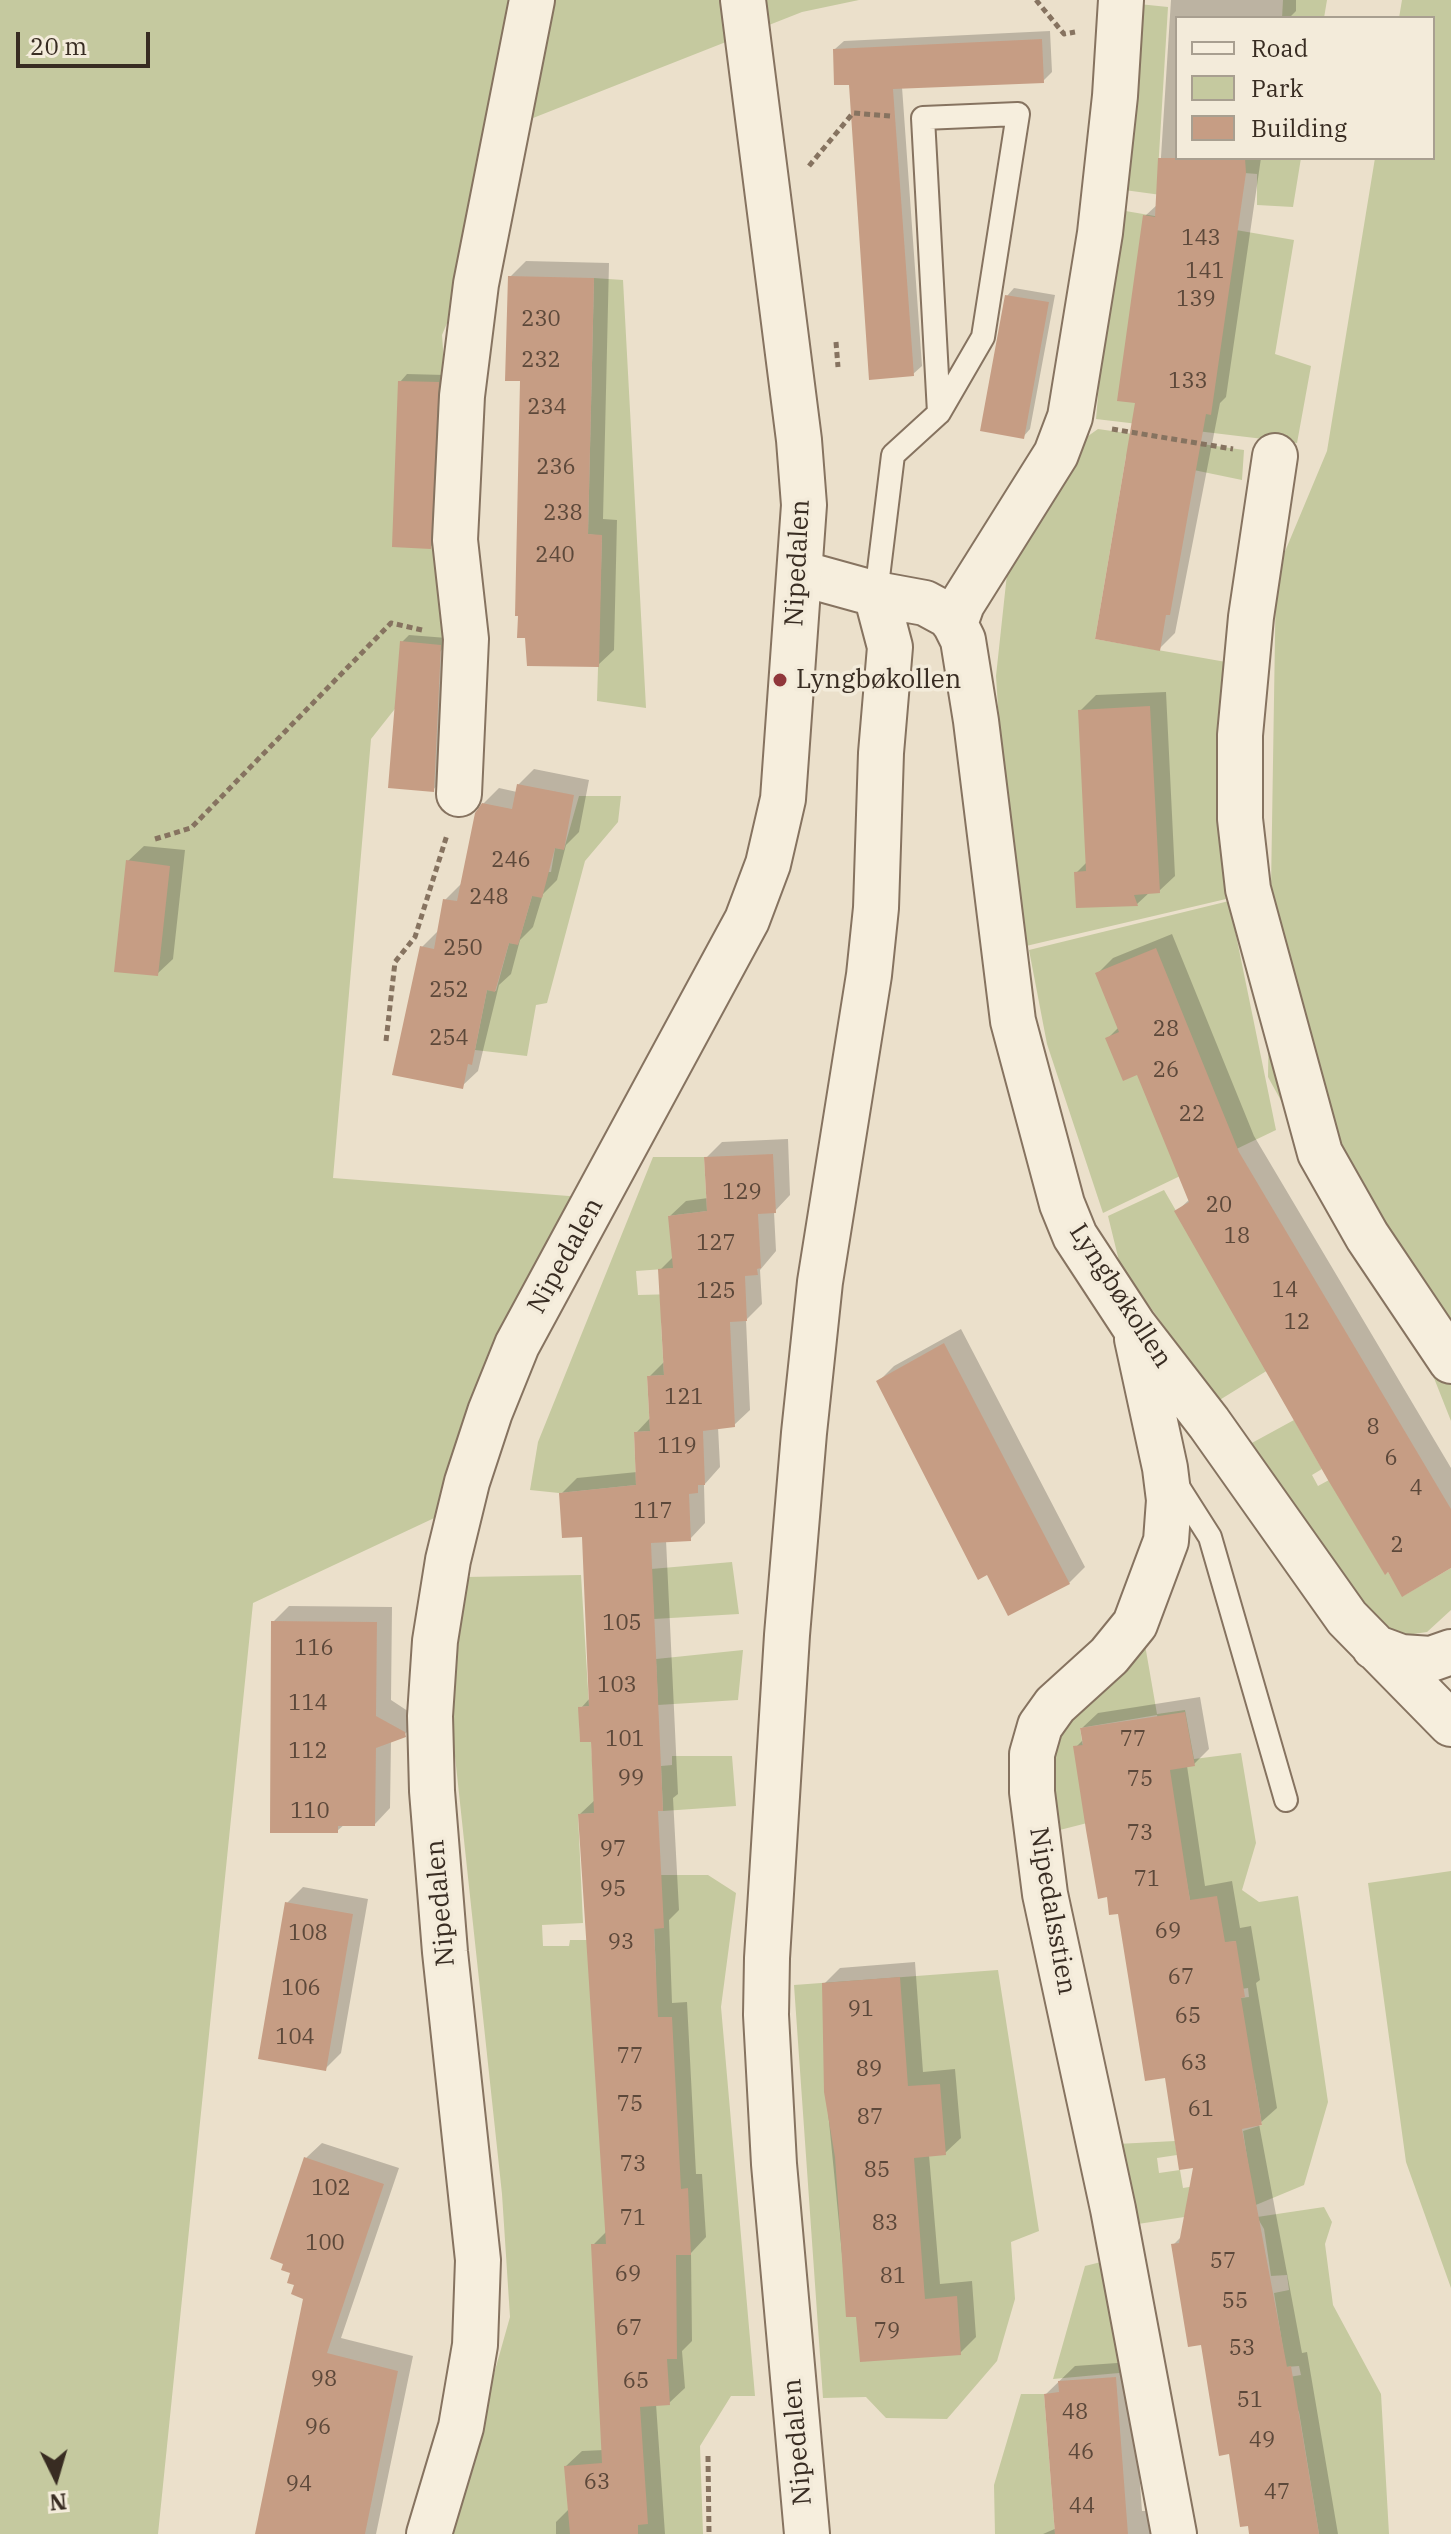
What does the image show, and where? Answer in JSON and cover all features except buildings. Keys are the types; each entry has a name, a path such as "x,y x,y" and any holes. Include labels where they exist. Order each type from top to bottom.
{"street":[{"path":"459,794 466,639 455,540 462,396 476,284 532,0"},
{"name":"Nipedalen","path":"429,2534 461,2427 475,2345 478,2260 443,1938 432,1791 430,1716 435,1641 448,1560 472,1468 517,1345 747,920 768,864 783,799 804,505 799,440 743,0"},
{"path":"955,624 962,604 1056,454 1068,422 1100,233 1115,96 1121,0"},
{"path":"1275,456 1251,617 1240,735 1240,819 1248,889 1320,1153 1367,1236 1451,1361"},
{"path":"800,573 876,594 925,603 949,616 955,624"},
{"name":"Nipedalen","path":"807,2534 774,2164 766,2015 767,1958 787,1635 809,1387 820,1282 869,975 876,908 881,753 890,647 876,594"},
{"name":"Lyngbøkollen","path":"955,624 963,640 976,721 1013,1021 1062,1204 1075,1236 1134,1326 1209,1423 1309,1569 1374,1647 1451,1724"},
{"name":"Nipedalsstien","path":"1134,1326 1165,1468 1169,1500 1166,1541 1155,1578 1135,1624 1109,1656 1055,1705 1040,1726 1032,1754 1032,1792 1045,1894 1113,2209 1174,2534"},
{"path":"1374,1647 1401,1657 1431,1659 1451,1652"}],"lane":[{"name":"Nipedalen","path":"876,594 893,455 939,413 983,337 1018,114 923,118"},
{"path":"923,118 939,413"},
{"path":"1165,1468 1210,1537 1286,1800"}],"path":[{"path":"811,181 809,166 853,113 923,118"},
{"path":"834,329 837,375"},
{"path":"1068,422 1275,456"},
{"path":"155,839 191,828 391,623 466,639"},
{"path":"386,1041 395,962 415,937 459,794"},
{"path":"708,2456 709,2534"}],"green space":[{"path":"0,0 859,0 802,12 533,118 442,335 463,623 371,739 333,1178 608,1199 462,1505 253,1603 158,2534 0,2534"},
{"path":"1283,0 1327,0 1324,16 1282,16"},
{"path":"1402,0 1451,0 1451,1421 1434,1378 1268,1077 1276,573 1327,451 1375,160 1435,160 1435,16 1399,16"},
{"path":"1129,3 1168,7 1158,171 1198,200 1117,189"},
{"path":"1245,160 1301,160 1293,207 1257,205 1257,174 1244,173"},
{"path":"1114,209 1294,240 1275,354 1311,366 1297,443 1096,419"},
{"path":"594,278 623,280 646,708 597,701 602,536 588,534"},
{"path":"1098,429 1244,450 1242,480 1126,456 1095,639 1226,662 1221,683 1218,802 1226,899 1026,946 1005,817 996,676 1007,574 1074,446"},
{"path":"579,796 621,796 618,822 585,861 547,1003 536,1005 527,1056 475,1050 487,990 496,991 509,943 518,944 532,896 546,872 551,872 555,848 564,849"},
{"path":"1229,901 1276,1130 1103,1213 1047,1044 1029,950"},
{"path":"653,1157 704,1157 707,1211 668,1216 692,1267 636,1271 638,1295 677,1294 678,1321 661,1323 664,1375 647,1376 650,1431 634,1432 636,1485 559,1493 530,1490 538,1442"},
{"path":"1164,1190 1268,1370 1218,1401 1120,1265 1108,1216"},
{"path":"1294,1420 1322,1469 1312,1475 1318,1486 1329,1480 1385,1574 1388,1572 1403,1596 1451,1568 1451,1610 1427,1632 1400,1636 1360,1603 1250,1444"},
{"path":"732,1562 739,1614 654,1619 651,1569"},
{"path":"581,1575 589,1706 579,1707 580,1741 591,1742 595,1813 578,1814 583,1923 542,1925 543,1946 569,1946 570,1940 587,1940 656,1974 652,1875 708,1875 736,1893 721,2007 755,2396 731,2396 700,2446 703,2534 449,2534 510,2317 502,2194 451,1719 465,1577"},
{"path":"1144,1639 1157,1714 1185,1710 1194,1759 1241,1753 1256,1843 1242,1890 1259,1902 1298,1896 1328,2102 1304,2185 1251,2207 1131,2225 1117,2144 1175,2141 1177,2155 1157,2158 1159,2173 1180,2170 1183,2188 1250,2177 1243,2131 1262,2125 1255,2082 1222,2000 1249,1997 1248,1988 1221,1992 1236,1941 1214,1944 1190,1900 1157,1715 1080,1728 1095,1821 1052,1832 1046,1764 1059,1724"},
{"path":"743,1650 738,1700 658,1705 656,1659"},
{"path":"672,1756 732,1756 736,1806 663,1811 661,1766 672,1765"},
{"path":"1451,1871 1451,2288 1406,2162 1368,1883"},
{"path":"998,1970 1039,2231 1011,2242 1015,2299 997,2361 947,2419 886,2418 866,2397 823,2398 794,1985"},
{"path":"1324,2207 1332,2222 1325,2244 1333,2305 1381,2394 1389,2534 1319,2534 1299,2412 1277,2379 1301,2375 1299,2366 1286,2367 1274,2293 1289,2290 1287,2275 1271,2276 1264,2229 1257,2217"},
{"path":"1105,2261 1130,2372 1053,2379 1085,2266"},
{"path":"1021,2394 1044,2394 1055,2534 995,2534 994,2485"}],"place":[{"name":"Lyngbøkollen","path":"780,680"}]}
